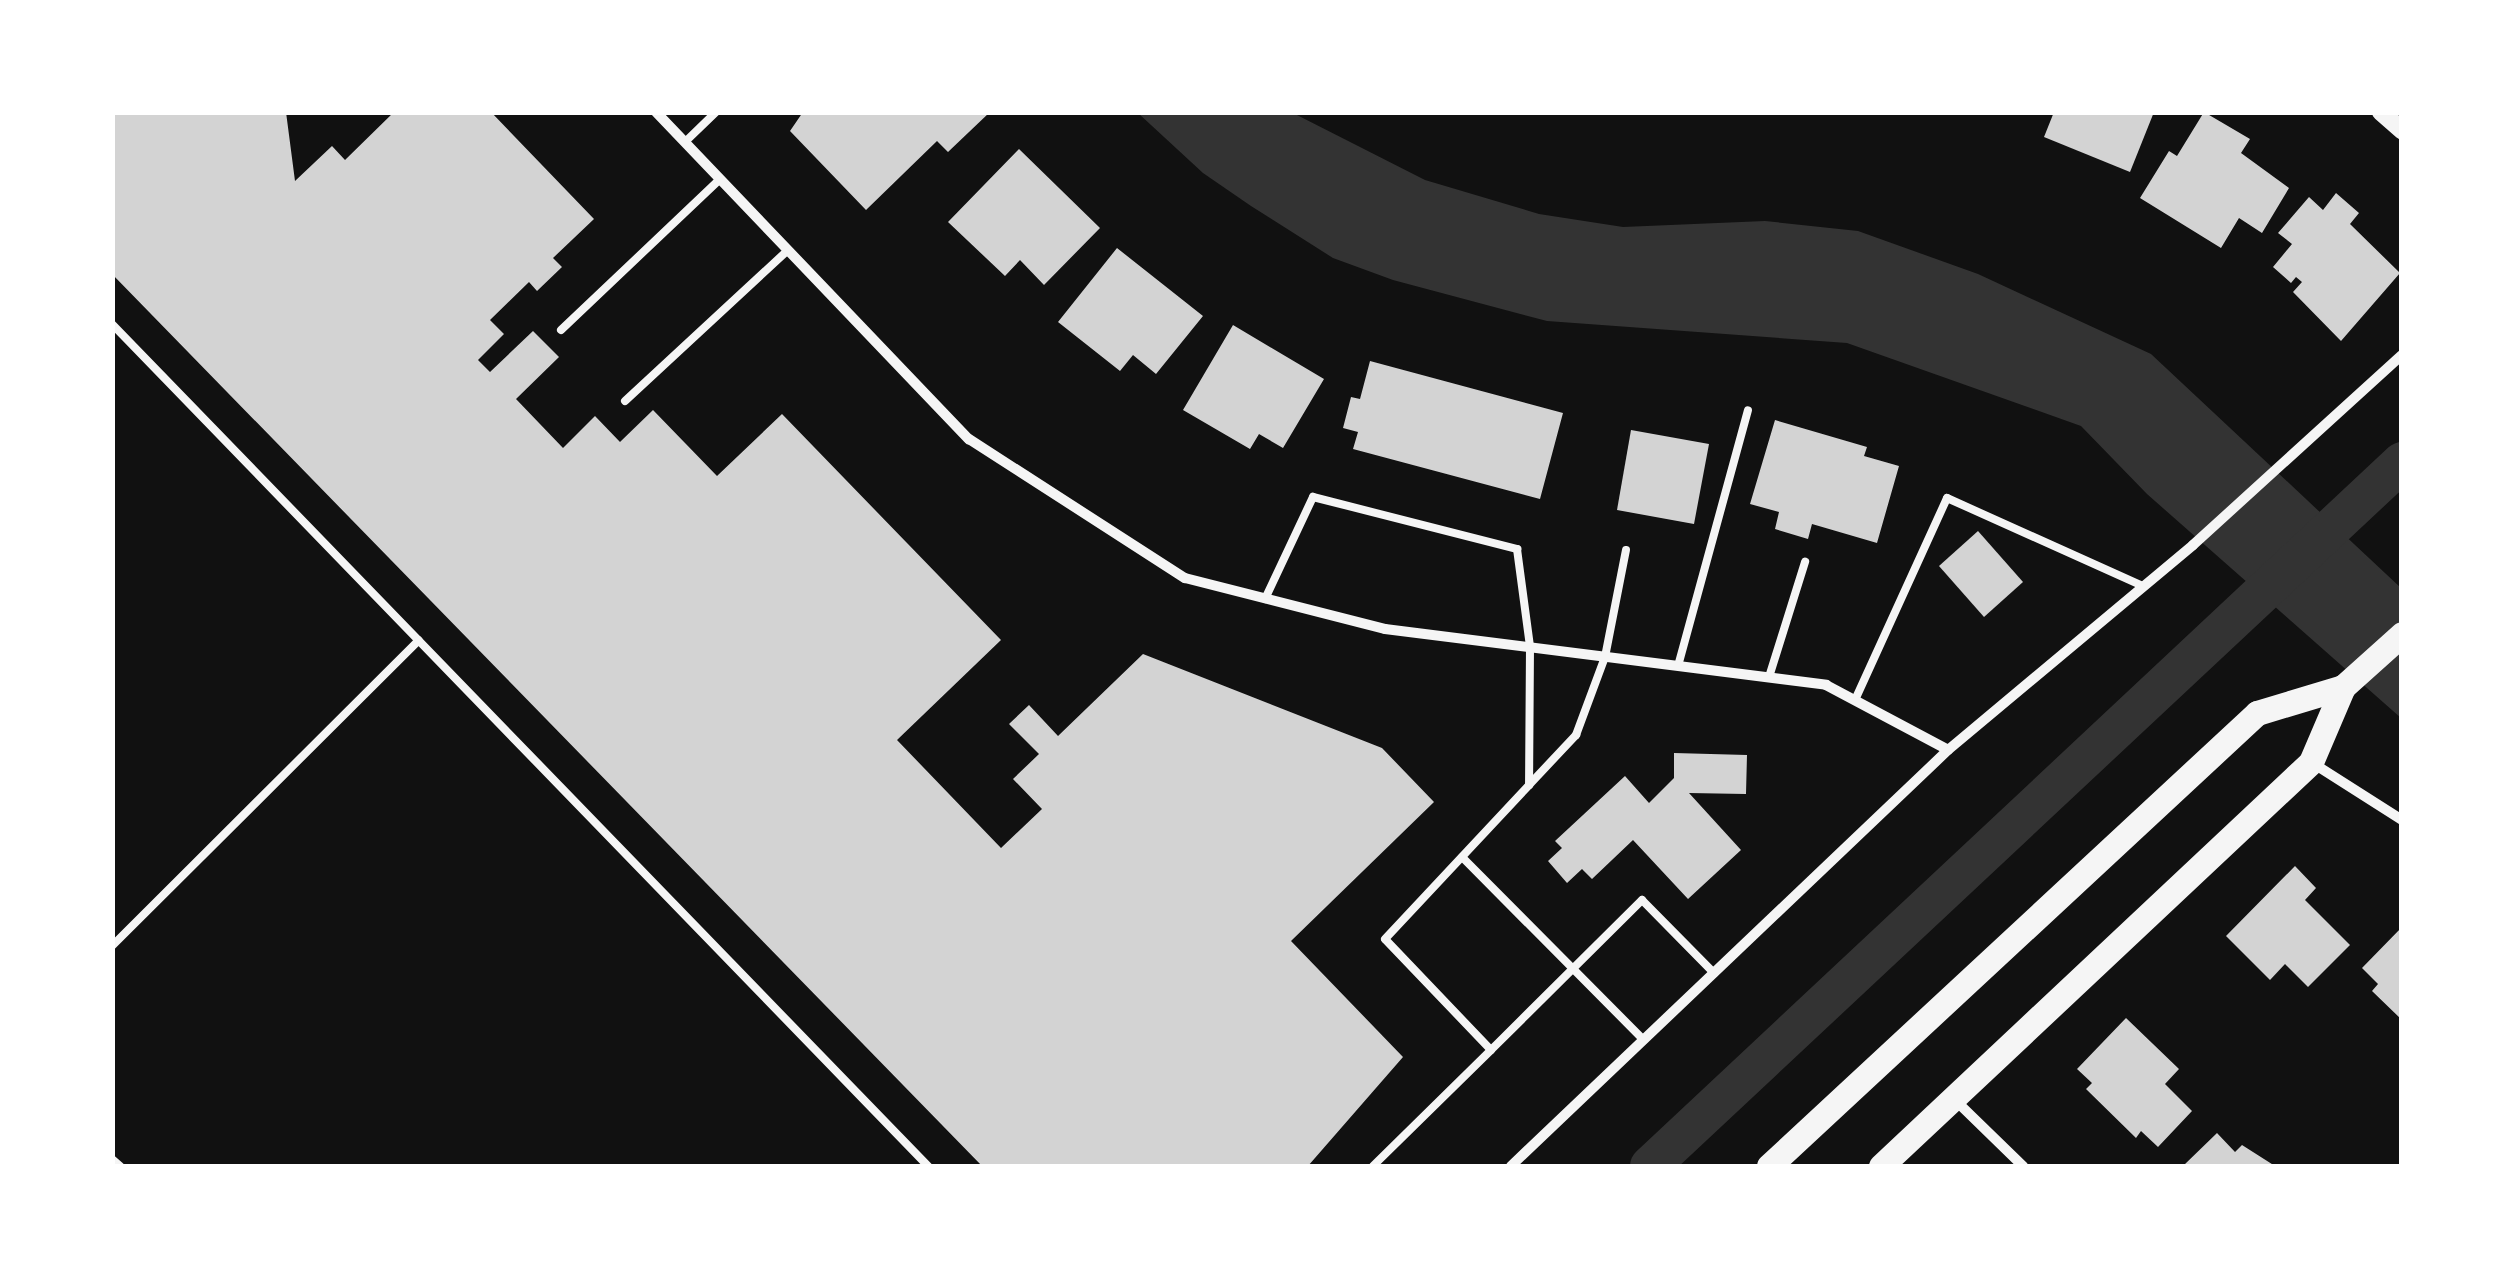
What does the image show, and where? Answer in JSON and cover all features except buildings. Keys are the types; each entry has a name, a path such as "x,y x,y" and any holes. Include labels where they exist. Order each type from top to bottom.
{"main road":[{"path":"1769,1166 2258,713 2343,687 2402,634"},
{"path":"1881,1166 2311,762 2343,687"}],"street":[{"path":"656,112 968,439 1185,578 1385,629 1826,685 1948,750"},
{"path":"2381,112 2402,130"},
{"path":"1511,1166 1948,750 2193,546 2402,354"},
{"path":"2311,762 2402,820"},
{"path":"1953,1098 2024,1166"}],"lane":[{"path":"685,142 716,112"},
{"path":"561,330 720,179"},
{"path":"625,401 788,250"},
{"path":"112,324 928,1166"},
{"path":"1678,666 1748,410"},
{"path":"1265,599 1314,498 1517,550 1530,647 1529,785"},
{"path":"1855,700 1947,498 2143,586"},
{"path":"1490,1050 1385,939 1576,734 1605,656 1626,550"},
{"path":"1770,678 1805,562"},
{"path":"112,946 419,640"},
{"path":"1462,858 1644,1040"},
{"path":"1373,1166 1642,900 1714,973"},
{"path":"112,1159 120,1166"}],"shaded area":[{"path":"1138,113 1293,113 1425,180 1539,214 1623,227 1765,221 1858,231 1978,274 2151,354 2401,588 2401,718 2147,494 2081,426 1847,343 1547,321 1393,280 1333,258 1251,206 1203,173"}],"waterway":[{"path":"1650,1166 2402,462"}]}
